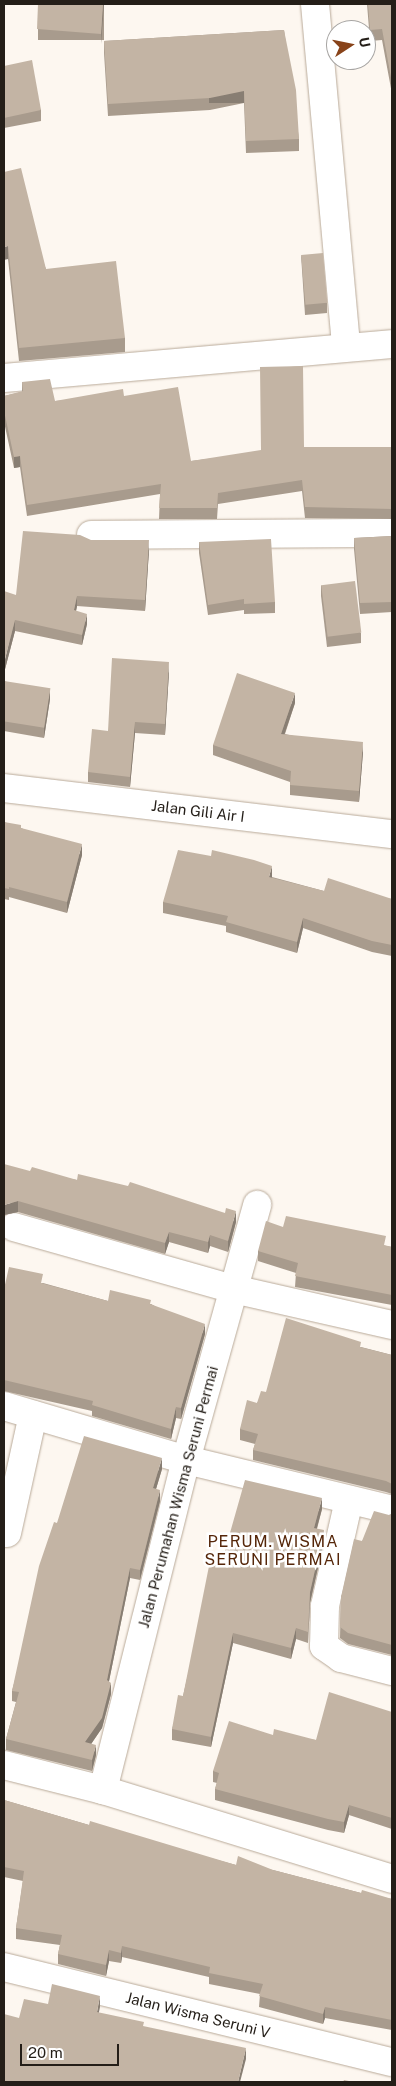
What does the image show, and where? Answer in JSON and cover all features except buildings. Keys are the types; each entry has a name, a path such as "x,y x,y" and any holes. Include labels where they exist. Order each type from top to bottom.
{"street":[{"path":"315,4 324,133 346,346"},
{"path":"4,378 167,366 346,346 392,344"},
{"path":"91,535 392,533"},
{"name":"Jalan Gili Air I","path":"4,788 392,834"},
{"name":"Jalan Perumahan Wisma Seruni Permai","path":"103,1790 186,1460 257,1204"},
{"path":"14,1227 233,1289 392,1325"},
{"path":"4,1406 186,1460 392,1510"},
{"path":"7,1533 33,1415"},
{"path":"349,1500 325,1606 324,1646 341,1658 392,1671"},
{"path":"4,1765 103,1790 392,1879"},
{"name":"Jalan Wisma Seruni V","path":"4,1967 392,2062"}],"district":[{"name":"PERUM. WISMA SERUNI PERMAI","path":"273,1551"}]}
